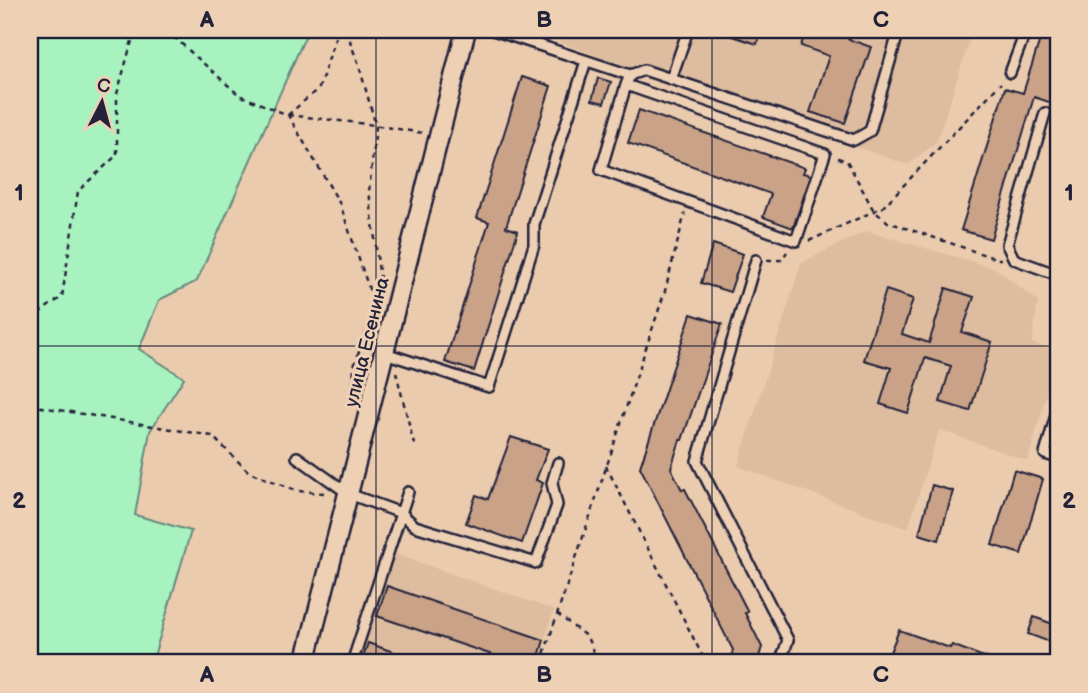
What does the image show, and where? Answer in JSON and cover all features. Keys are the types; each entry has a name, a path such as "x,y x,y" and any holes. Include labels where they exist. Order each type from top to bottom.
{"street":[{"name":"улица Есенина","path":"305,663 388,350 466,30"}],"lane":[{"path":"494,30 586,61 628,80 825,154 796,241 601,170 628,80 644,71 854,140 870,131 899,30"},
{"path":"671,79 688,30"},
{"path":"1010,73 1026,30"},
{"path":"388,350 489,387 534,245 534,225 586,61"},
{"path":"1045,113 1007,245 1014,259 1058,275"},
{"path":"756,260 697,461 788,640 780,663"},
{"path":"1058,408 1045,454 1058,458"},
{"path":"297,457 349,494 401,513 415,526 536,563 557,505 552,483 558,463"},
{"path":"352,663 408,492"}],"path":[{"path":"30,319 62,297 78,191 117,155 117,94 135,30"},
{"path":"166,30 239,95 288,115 376,125 439,136"},
{"path":"288,115 319,88 338,30"},
{"path":"348,30 376,125 369,191 381,288 354,366 352,404"},
{"path":"756,260 781,260 796,241 810,241 883,207 1010,73"},
{"path":"288,115 340,204 374,304 415,449"},
{"path":"825,154 847,161 874,211 888,222 997,259 1014,259"},
{"path":"541,663 665,291 688,202"},
{"path":"30,405 212,436 249,472 298,491 349,494"},
{"path":"606,466 706,663"},
{"path":"557,614 587,637 598,663"}],"shaded area":[{"path":"525,30 973,30 937,141 908,165"},
{"path":"866,231 995,268 1038,301 1032,343 1058,351 1028,461 939,430 908,529 738,466 801,263"},
{"path":"384,550 554,610 537,663 346,663"}],"green space":[{"path":"30,30 308,30 197,281 159,300 139,349 184,378 150,431 135,515 191,531 152,663 30,663"}],"building":[{"path":"720,30 761,30 757,44"},
{"path":"806,30 851,30 848,39 871,47 845,123 810,112 829,56 801,46"},
{"path":"1043,30 1058,30 1058,85 1052,103 1034,97 991,239 961,230 1005,88 1023,93"},
{"path":"522,77 551,86 506,227 518,231 474,371 445,362 489,222 477,218"},
{"path":"598,78 611,82 604,103 592,100"},
{"path":"639,110 805,168 803,173 811,175 793,228 763,217 771,194 628,143"},
{"path":"713,244 743,254 730,292 701,283"},
{"path":"946,288 974,297 962,332 992,342 970,411 940,402 951,366 925,358 908,413 880,404 891,368 864,360 886,290 913,299 902,334 929,343"},
{"path":"691,314 722,324 671,468 682,490 685,489 748,612 745,613 762,647 757,663 729,663 733,650 640,467"},
{"path":"511,437 548,449 536,480 543,483 522,543 466,523 476,495 488,499"},
{"path":"1014,470 1043,479 1021,554 992,545"},
{"path":"932,485 953,491 939,540 919,534"},
{"path":"387,586 544,640 537,663 516,663 377,616"},
{"path":"1034,617 1058,626 1058,645 1028,634"},
{"path":"899,630 950,648 952,645 997,663 905,663 888,657"},
{"path":"368,643 419,661 419,663 361,663"}]}
